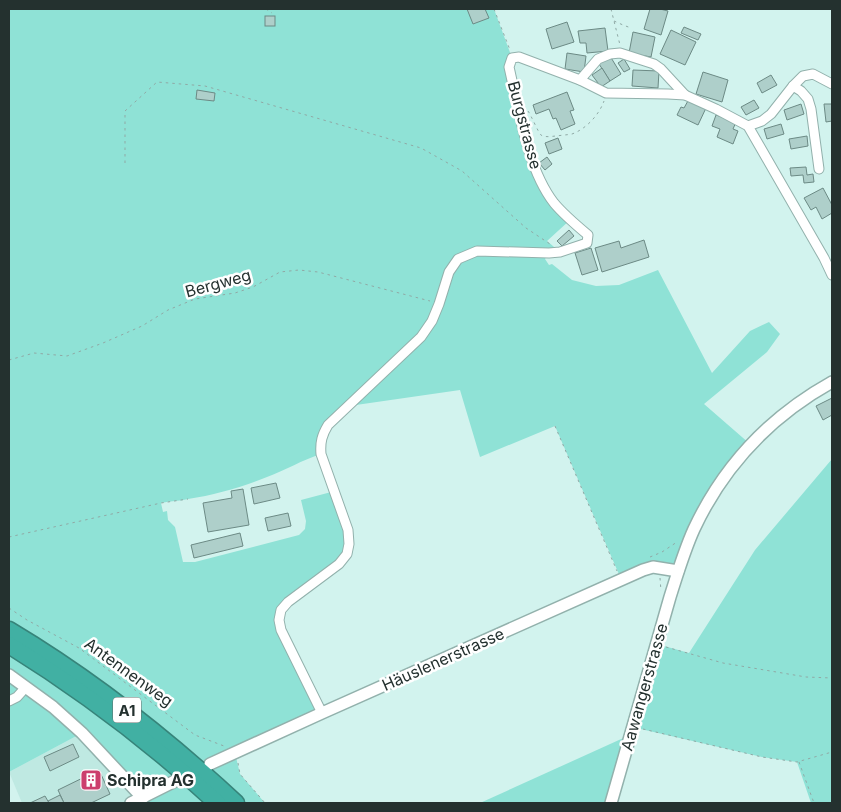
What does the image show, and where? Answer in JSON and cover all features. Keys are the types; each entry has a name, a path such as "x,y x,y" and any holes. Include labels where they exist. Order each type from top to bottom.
{"highway":[{"name":"A1","path":"9,630 75,672 125,709 179,752 236,803"},
{"name":"A1","path":"9,645 108,712 217,803"}],"street":[{"path":"580,80 598,59 610,54 620,53 654,64 661,69 684,95"},
{"name":"Burgstrasse","path":"322,713 281,630 279,620 281,610 288,602 339,564 347,554 349,544 348,530 321,454 320,445 323,434 328,426 421,337 432,321 449,272 458,259 477,251 560,252 586,243 588,235 570,220 554,202 541,182 528,147 509,67 512,58 520,57 580,80 606,93 684,95 748,126"},
{"path":"832,84 813,74 802,76 771,114 762,121 748,126 832,275"},
{"path":"793,86 802,91 808,99 819,169"},
{"name":"Aawangerstrasse","path":"611,803 678,571 693,530 729,469 750,444 771,424 832,382"},
{"name":"Häuslenerstrasse","path":"210,764 643,570 653,567 678,571"},
{"path":"9,675 53,707 82,733 138,793 148,800"},
{"path":"9,701 17,697 26,687"},
{"path":"131,803 148,800 175,781"}],"path":[{"path":"266,9 272,13"},
{"path":"494,9 512,58"},
{"path":"610,9 620,42 620,53"},
{"path":"614,20 632,28"},
{"path":"125,163 125,111 158,82 206,86 421,148 462,171 526,228 560,252"},
{"path":"528,111 542,136 570,134 578,131 597,114 602,107 606,93"},
{"name":"Bergweg","path":"9,360 34,353 67,356 142,326 168,310 195,299 235,293 253,287 280,272 299,270 318,272 439,304"},
{"path":"555,426 616,567"},
{"path":"9,537 161,503 188,500"},
{"name":"Antennenweg","path":"9,608 79,648 195,735 221,744 235,753"},
{"path":"657,644 723,663 806,677 832,678"},
{"path":"632,727 762,757 799,762 832,752"},
{"path":"235,753 240,774 266,803"},
{"path":"799,762 814,803"}],"shaded area":[{"path":"82,733 138,793 131,803 22,803 9,772"}],"green space":[{"path":"9,9 494,9 512,58 509,67 541,182 570,220 547,241 560,252 549,253 545,259 549,265 552,264 572,280 596,286 619,285 658,270 712,373 750,331 769,322 780,334 767,352 704,404 750,444 729,469 678,571 669,569 621,579 555,426 480,457 460,390 349,406 328,425 321,454 258,481 208,495 161,503 163,512 167,511 168,520 175,527 183,562 195,562 299,535 305,529 306,521 301,500 335,491 348,530 347,554 288,602 279,620 322,713 235,753 240,774 265,803 131,803 143,797 82,733 9,772"},
{"path":"832,459 832,803 811,803 797,762 762,757 632,727 657,644 689,653 755,550"},
{"path":"630,735 611,803 480,803"}],"building":[{"path":"467,9 485,9 489,18 473,24"},
{"path":"650,9 668,11 661,35 644,29"},
{"path":"265,16 275,16 275,26 265,26"},
{"path":"567,22 574,42 552,49 546,29"},
{"path":"684,27 701,34 698,40 681,33"},
{"path":"605,28 608,51 587,53 586,43 580,43 578,31"},
{"path":"671,30 696,42 685,65 660,54"},
{"path":"633,32 655,37 651,57 629,53"},
{"path":"567,53 586,56 584,72 565,69"},
{"path":"610,56 621,74 610,81 599,64"},
{"path":"624,59 630,69 624,72 618,63"},
{"path":"602,68 610,81 601,87 592,75"},
{"path":"633,70 659,71 658,88 632,86"},
{"path":"703,72 728,80 722,102 696,94"},
{"path":"771,75 777,85 762,93 757,83"},
{"path":"197,90 215,93 214,101 196,99"},
{"path":"567,92 574,110 570,111 575,124 561,130 556,118 553,119 549,109 536,114 533,105"},
{"path":"689,99 706,108 698,125 677,115 681,107 684,108"},
{"path":"754,100 759,108 746,115 741,107"},
{"path":"801,104 804,114 787,120 784,110"},
{"path":"824,104 832,104 832,121 826,122"},
{"path":"716,115 736,122 733,129 738,131 733,144 717,137 720,129 712,126"},
{"path":"781,124 784,134 767,139 764,129"},
{"path":"807,136 808,146 791,149 789,139"},
{"path":"558,138 562,149 549,154 545,143"},
{"path":"547,157 552,164 545,170 539,163"},
{"path":"806,167 807,175 813,174 814,182 804,183 803,175 791,176 790,168"},
{"path":"823,188 832,205 832,213 822,219 816,207 811,210 804,198"},
{"path":"569,230 574,236 562,246 557,241"},
{"path":"644,240 649,257 602,272 595,248 619,241 621,248"},
{"path":"591,248 598,270 582,275 575,253"},
{"path":"832,398 832,415 823,420 816,406"},
{"path":"276,483 280,498 254,504 251,488"},
{"path":"243,489 249,525 208,532 203,503 232,498 231,491"},
{"path":"288,513 291,526 268,531 265,518"},
{"path":"240,533 243,546 194,558 191,545"},
{"path":"73,744 79,757 50,771 44,757"},
{"name":"Schipra AG","path":"99,770 110,794 91,803 64,803 58,790"},
{"path":"60,795 64,803 49,803 48,801"},
{"path":"45,796 49,803 30,803"}],"place":[{"name":"Schipra AG","path":"91,780"}]}
